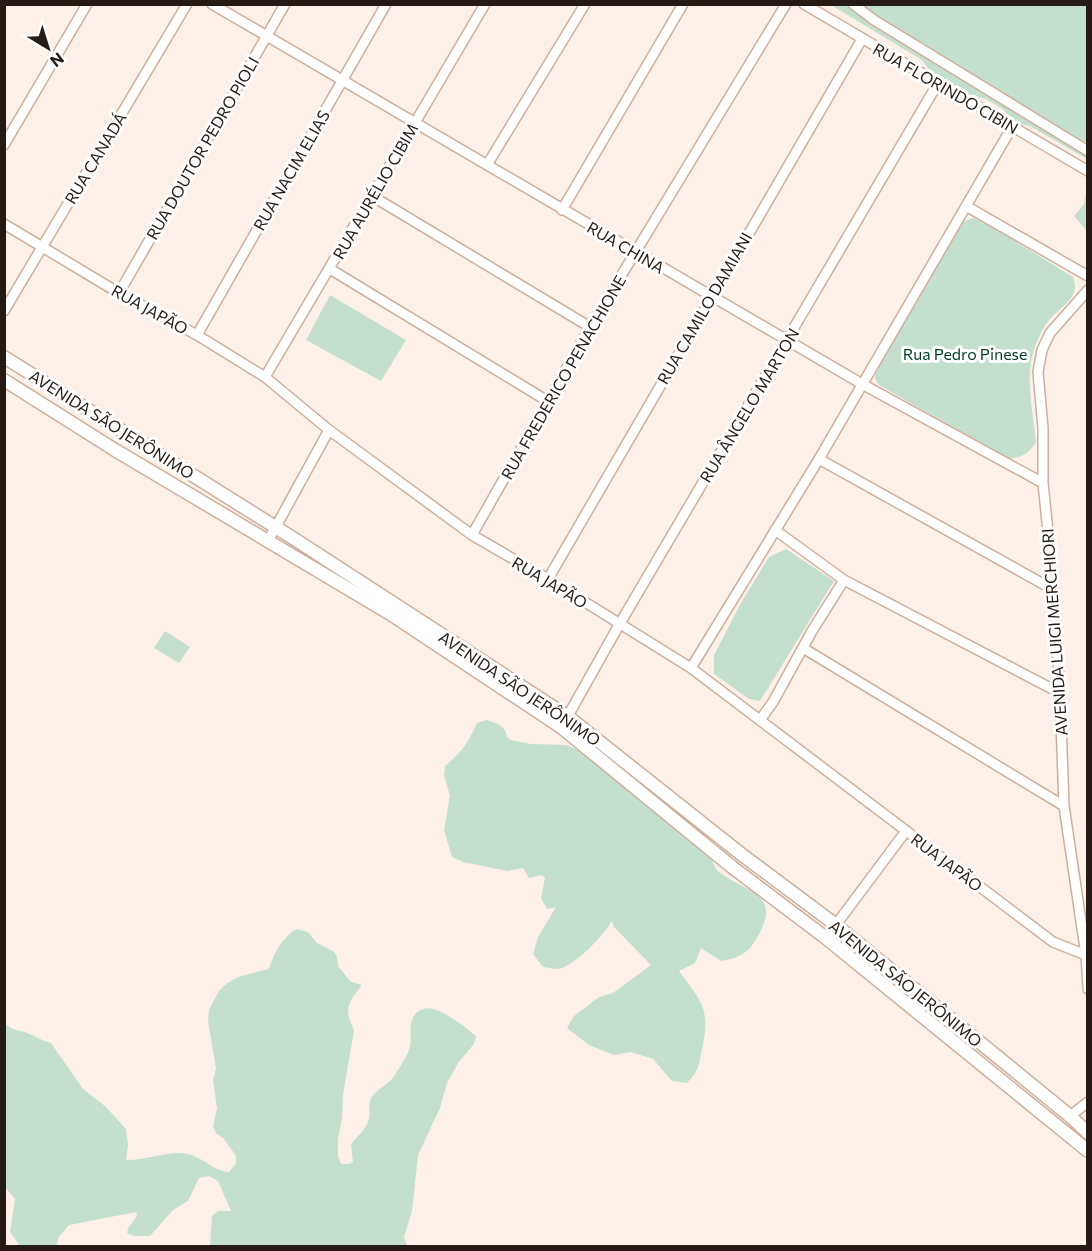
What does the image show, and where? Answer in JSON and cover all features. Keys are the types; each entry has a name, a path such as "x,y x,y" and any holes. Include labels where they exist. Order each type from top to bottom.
{"street":[{"path":"4,145 87,4"},
{"name":"RUA CANADÁ","path":"4,311 187,4"},
{"name":"RUA CHINA","path":"212,4 862,384 1043,483"},
{"name":"RUA DOUTOR PEDRO PIOLI","path":"119,293 285,4"},
{"name":"RUA NACIM ELIAS","path":"197,335 386,4"},
{"name":"RUA AURÉLIO CIBIM","path":"265,377 485,4"},
{"path":"487,165 585,4"},
{"path":"562,210 683,4"},
{"name":"RUA FREDERICO PENACHIONE","path":"472,535 590,327 786,4"},
{"name":"RUA FLORINDO CIBIN","path":"804,4 1088,171"},
{"name":"RUA FLORINDO CIBIN","path":"853,4 874,20 1088,151"},
{"name":"RUA CAMILO DAMIANI","path":"548,579 862,39"},
{"name":"RUA ÂNGELO MARTON","path":"564,722 619,624 938,83"},
{"path":"691,668 819,459 1012,127"},
{"path":"372,195 590,327"},
{"path":"966,206 1088,276"},
{"name":"RUA JAPÃO","path":"4,224 119,293 197,335 265,377 329,430 472,535 548,579 691,668 1053,942 1086,955"},
{"path":"330,268 549,402"},
{"name":"AVENIDA LUIGI MERCHIORI","path":"1088,290 1050,333 1042,350 1038,372 1043,428 1043,483 1054,590 1064,806 1086,955 1088,989"},
{"name":"AVENIDA SÃO JERÔNIMO","path":"4,357 276,528 564,722 836,925 1070,1116 1088,1134"},
{"name":"AVENIDA SÃO JERÔNIMO","path":"4,380 126,456 389,613 564,722 715,853 826,938 1088,1150"},
{"path":"268,541 329,430"},
{"path":"819,459 1054,590"},
{"path":"775,530 844,580 1060,693"},
{"path":"760,720 773,702 844,580"},
{"path":"803,648 1064,806"},
{"path":"826,938 906,831"},
{"path":"715,853 724,840"},
{"path":"1070,1116 1088,1102"},
{"path":"1041,1113 1078,1133 1088,1134"}],"green space":[{"path":"831,5 1087,5 1087,163 1085,158 1030,126 1015,123 1003,109 984,98 972,98 948,86 932,74 922,60"},
{"path":"1087,187 1087,231 1074,216 1084,204"},
{"name":"Rua Pedro Pinese","path":"973,218 984,222 1073,277 1075,284 1070,300 1047,323 1033,353 1030,391 1036,442 1021,456 1008,459 879,385 875,379 876,368 963,222"},
{"path":"330,295 406,340 381,381 306,340"},
{"path":"786,549 834,581 760,701 749,699 714,674 714,655 741,603 769,557"},
{"path":"165,631 190,647 179,663 154,648"},
{"path":"487,720 503,728 511,740 531,744 566,745 591,755 710,856 719,872 749,889 763,902 766,910 765,921 755,942 747,951 721,961 701,948 695,963 679,971 700,1000 705,1018 704,1039 698,1067 687,1083 672,1081 653,1059 631,1052 614,1055 589,1045 567,1028 574,1016 599,997 613,993 651,965 614,927 612,921 595,942 565,967 558,969 543,967 533,954 538,937 556,907 547,909 541,898 545,878 542,875 529,878 523,868 507,871 463,862 452,857 444,830 450,796 444,775 445,766 464,747 477,723"},
{"path":"297,929 308,932 317,943 333,951 337,956 338,966 350,981 362,985 348,1008 349,1019 354,1031 338,1139 338,1156 341,1164 353,1162 351,1145 368,1123 372,1097 393,1078 408,1052 413,1017 417,1012 429,1008 436,1010 451,1017 476,1036 474,1044 458,1063 447,1083 440,1108 418,1155 412,1211 404,1237 407,1246 210,1246 212,1216 218,1211 231,1211 218,1181 209,1176 199,1178 188,1201 173,1210 150,1236 134,1236 127,1233 136,1212 69,1225 58,1238 57,1246 20,1246 10,1232 15,1199 5,1187 5,1023 13,1029 51,1043 83,1089 105,1106 126,1129 128,1145 126,1160 181,1153 229,1172 236,1163 236,1156 224,1139 216,1133 213,1126 217,1108 213,1080 216,1069 208,1021 209,1010 219,991 226,984 238,977 269,969 279,946"}]}
